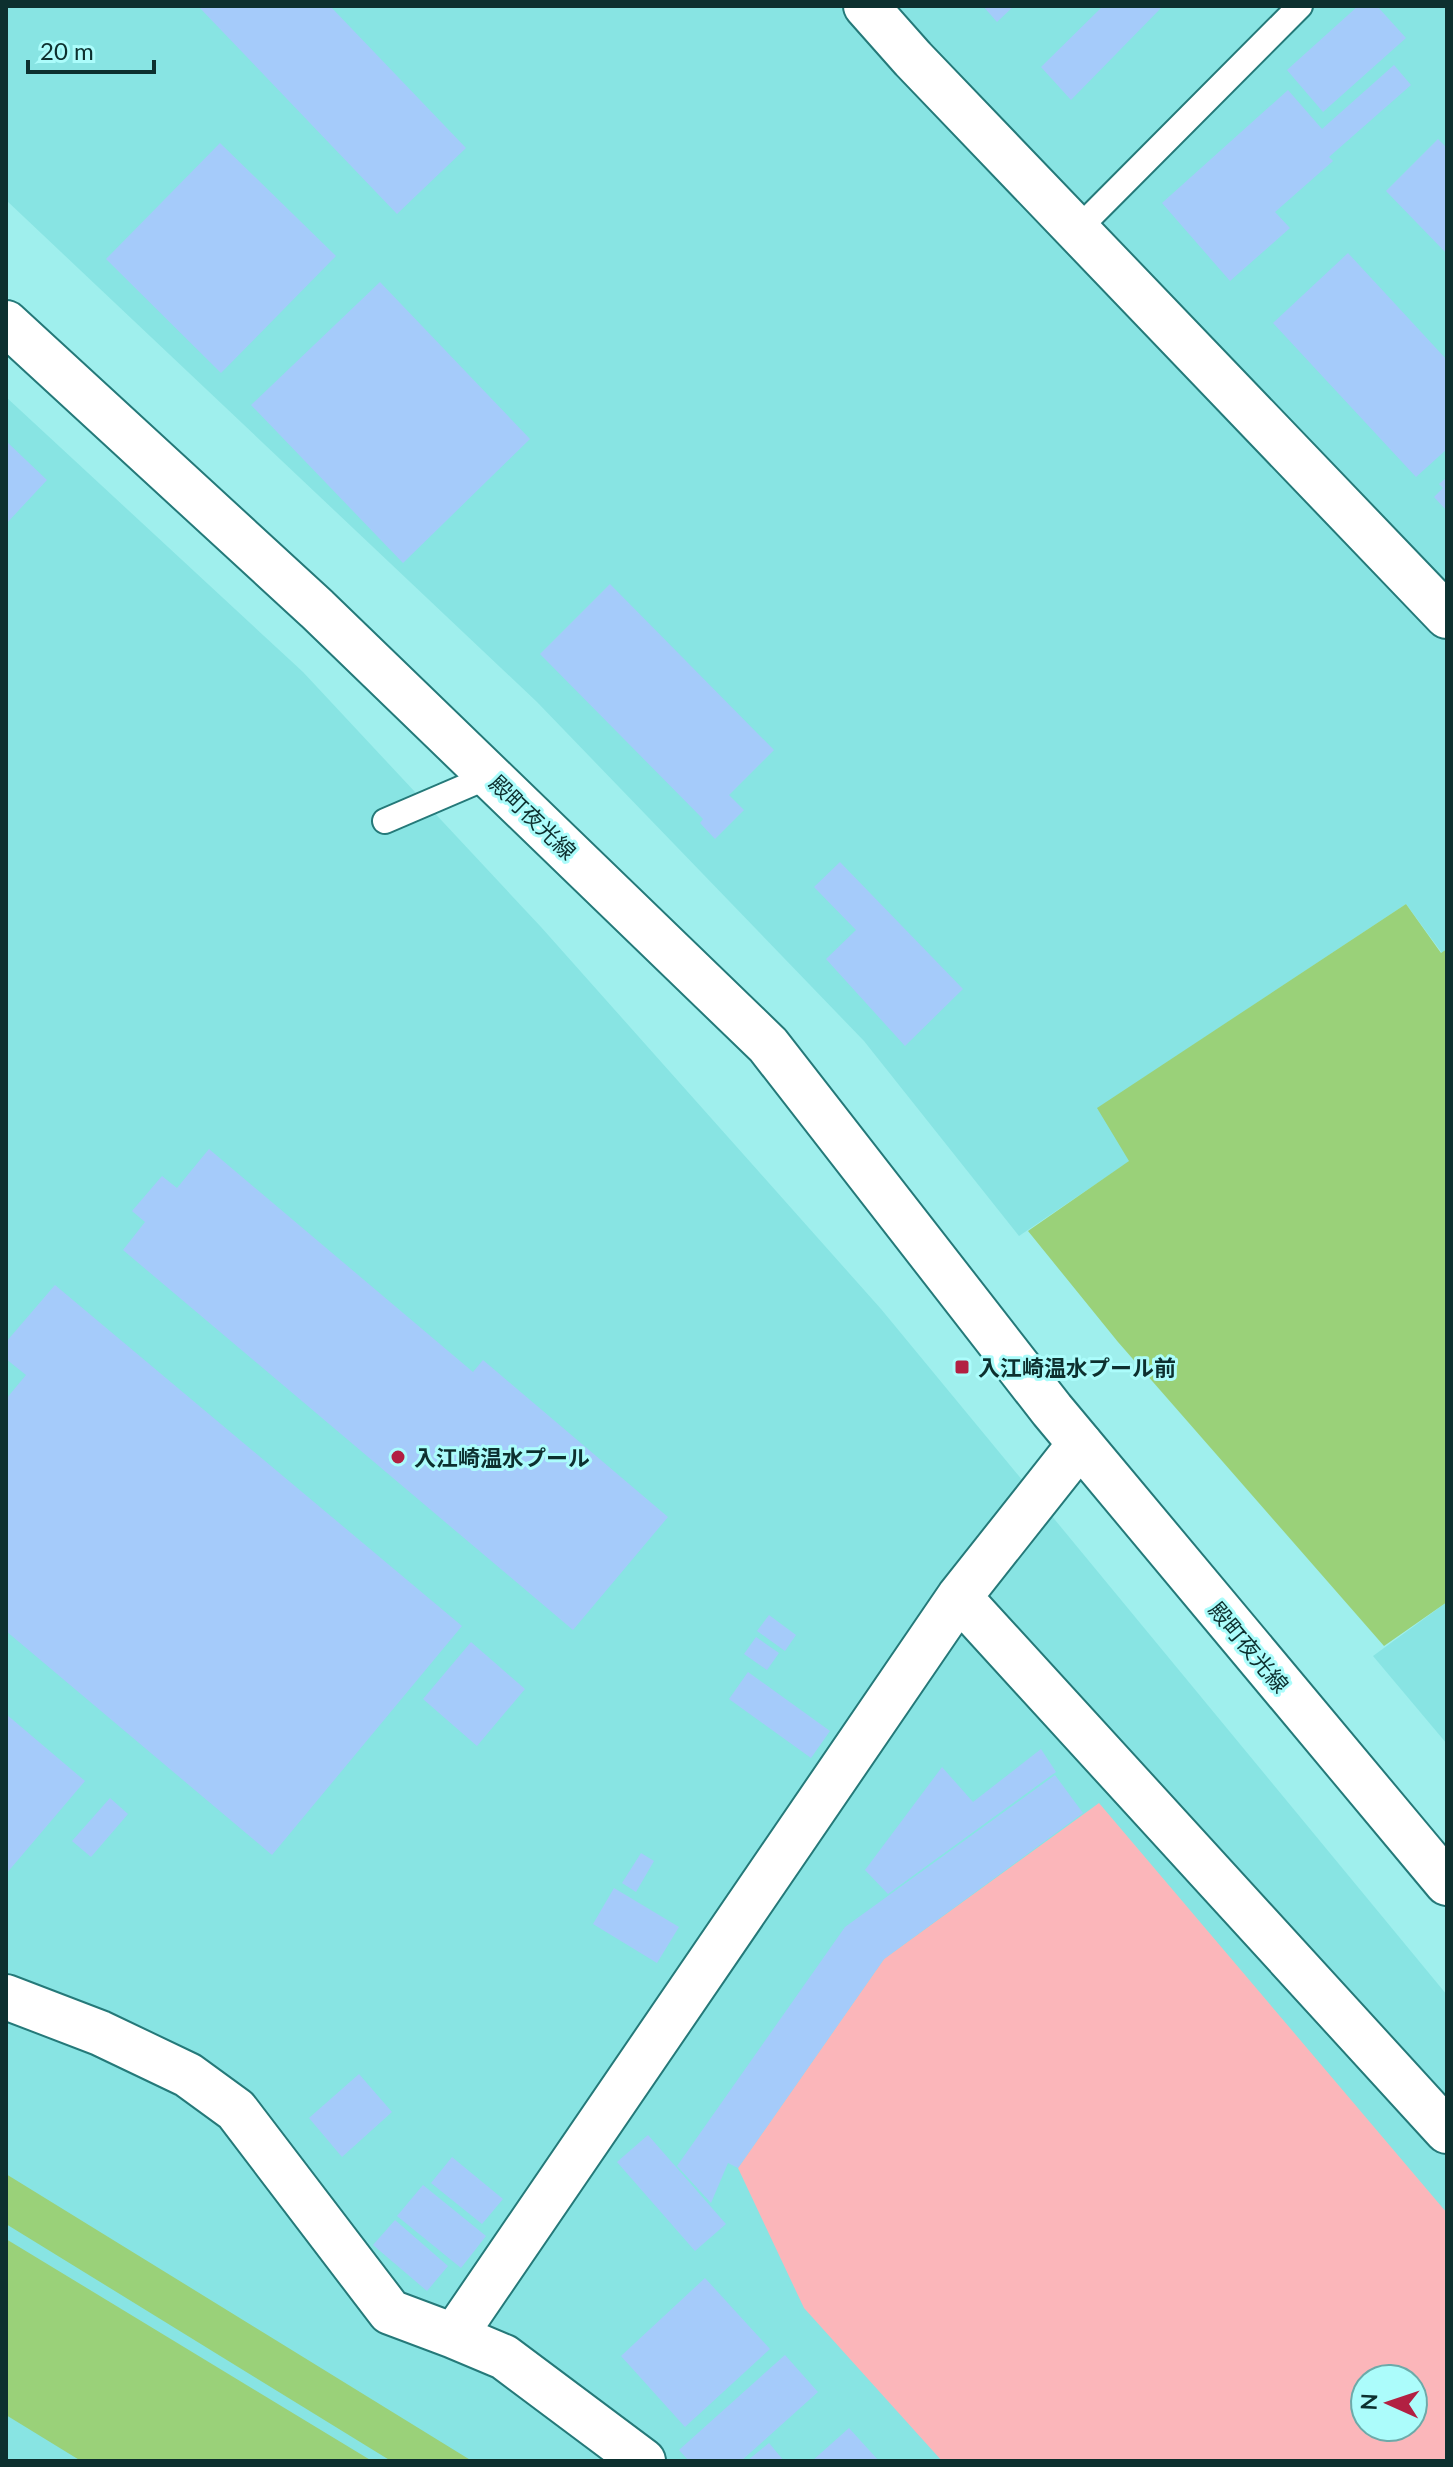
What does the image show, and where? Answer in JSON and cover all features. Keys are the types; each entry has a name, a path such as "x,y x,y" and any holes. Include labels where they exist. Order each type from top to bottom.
{"street":[{"path":"866,6 1447,616"},
{"name":"殿町夜光線","path":"6,323 317,609 768,1045 1052,1410 1447,1883"},
{"path":"454,2336 959,1597 1080,1444"},
{"path":"959,1597 1447,2131"},
{"path":"6,1997 100,2033 188,2075 236,2110 390,2312 504,2357 643,2461"}],"lane":[{"path":"1077,230 1300,6"},
{"path":"385,821 490,776"}],"shaded area":[{"path":"6,6 1447,6 1447,949 1442,953 1406,904 1098,1108 1130,1161 1019,1236 864,1041 537,702 6,200"},
{"path":"6,397 303,672 541,927 881,1309 1447,1995 1447,2461 6,2461"},
{"path":"1406,904 1441,953 1447,949 1447,1602 1384,1646 1118,1342 1028,1231 1129,1161 1097,1108"},
{"path":"1447,1602 1447,1744 1373,1656"},
{"path":"1099,1803 1447,2213 1447,2461 942,2461 804,2308 738,2168 884,1959"},
{"path":"6,2174 472,2461 391,2461 6,2224"},
{"path":"6,2239 372,2461 81,2461 6,2415"}],"building":[{"path":"198,6 330,6 466,148 397,214"},
{"path":"983,6 1014,6 997,22"},
{"path":"1103,6 1163,6 1071,100 1041,67"},
{"path":"1358,6 1377,6 1406,38 1323,112 1287,70"},
{"path":"1394,65 1411,85 1329,157 1333,161 1275,212 1290,228 1230,281 1162,203 1288,90 1322,129"},
{"path":"1438,139 1447,148 1447,254 1386,191"},
{"path":"220,143 336,256 221,373 106,259"},
{"path":"1348,253 1447,360 1447,449 1416,477 1273,323"},
{"path":"380,282 530,439 403,563 251,405"},
{"path":"6,441 47,480 6,524"},
{"path":"1447,477 1447,511 1434,497 1443,488 1439,484"},
{"path":"610,584 774,750 729,795 744,810 715,839 700,823 703,819 540,654"},
{"path":"840,862 963,989 905,1046 826,959 856,930 814,887"},
{"path":"209,1149 473,1372 483,1360 668,1517 573,1630 123,1250 145,1222 132,1211 162,1176 177,1188"},
{"path":"55,1285 462,1626 272,1855 6,1631 6,1399 26,1375 6,1359 6,1342"},
{"path":"769,1615 796,1635 785,1651 757,1631"},
{"path":"756,1637 779,1653 767,1670 744,1654"},
{"path":"471,1642 525,1689 477,1746 423,1699"},
{"path":"748,1672 830,1731 811,1758 729,1699"},
{"path":"6,1714 85,1781 6,1874"},
{"path":"1041,1749 1056,1772 888,1894 865,1870 942,1767 973,1802"},
{"path":"1055,1775 1083,1813 884,1959 738,2168 728,2163 711,2203 677,2166 845,1927"},
{"path":"110,1798 128,1814 91,1857 72,1841"},
{"path":"641,1853 654,1861 636,1892 622,1883"},
{"path":"614,1888 679,1927 657,1963 593,1924"},
{"path":"359,2074 392,2112 342,2157 309,2118"},
{"path":"648,2135 726,2224 695,2251 617,2162"},
{"path":"452,2157 503,2199 482,2224 431,2183"},
{"path":"423,2185 486,2236 461,2268 397,2216"},
{"path":"395,2220 448,2266 427,2291 373,2245"},
{"path":"705,2278 770,2349 685,2427 621,2356"},
{"path":"785,2355 818,2392 741,2461 689,2461 679,2450"},
{"path":"849,2428 879,2461 812,2461"},
{"path":"769,2443 784,2461 747,2461"}],"place":[{"name":"入江崎温水プール前","path":"962,1367"},
{"name":"入江崎温水プール","path":"398,1457"}]}
